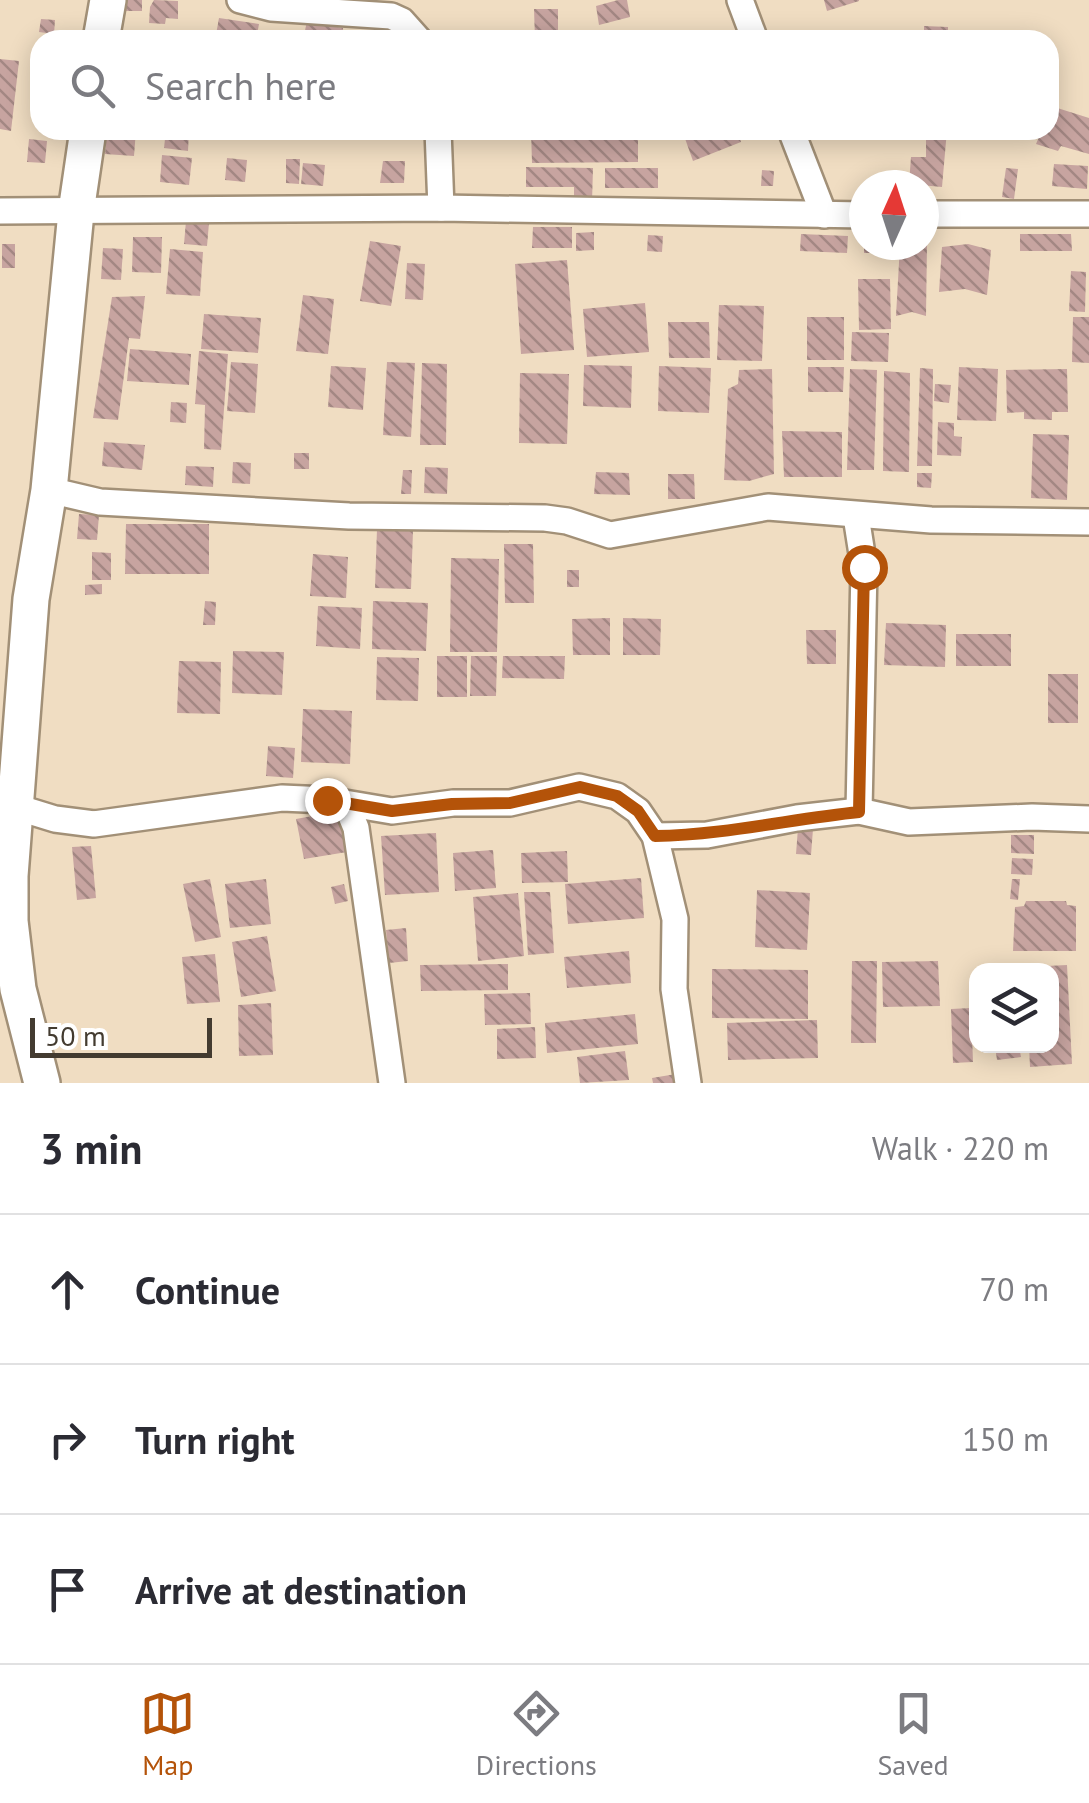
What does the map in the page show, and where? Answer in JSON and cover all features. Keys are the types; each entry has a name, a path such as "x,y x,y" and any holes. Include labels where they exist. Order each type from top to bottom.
{"street":[{"path":"103,30 108,0"},
{"path":"240,0 271,8 391,16 411,30"},
{"path":"740,0 751,30"},
{"path":"42,1083 18,990 10,921 31,600 49,490 87,140"},
{"path":"438,140 441,208"},
{"path":"794,140 824,215"},
{"path":"0,212 441,208 849,215"},
{"path":"939,214 1089,214"},
{"path":"49,490 100,502 349,516 544,518 610,534 635,533 768,507 856,516 1089,522"},
{"path":"856,516 864,567 859,812"},
{"path":"16,807 56,819 94,824 282,798 327,800 392,811 510,803 580,787 617,796 638,811 655,836 675,920 674,989 688,1083"},
{"path":"346,804 356,828 392,1083"},
{"path":"655,836 707,835 798,818 859,812 909,822 1032,816 1089,819"}],"building":[{"path":"126,0 142,0 142,11 126,11"},
{"path":"154,0 178,1 178,19 166,18 165,24 149,23"},
{"path":"627,0 630,17 599,25 596,6"},
{"path":"824,0 859,0 859,1 827,11"},
{"path":"534,9 558,9 558,30 535,30"},
{"path":"219,18 259,24 258,30 217,30"},
{"path":"41,19 55,20 54,30 39,30"},
{"path":"307,21 343,28 343,30 305,30"},
{"path":"924,26 948,27 948,30 924,30"},
{"path":"0,59 19,61 11,131 0,129"},
{"path":"1059,109 1089,118 1089,154 1036,144 1038,140 1059,140"},
{"path":"29,139 47,141 45,163 27,162"},
{"path":"106,140 135,140 134,156 105,154"},
{"path":"165,140 189,140 188,151 164,148"},
{"path":"531,140 638,140 638,162 532,163"},
{"path":"686,140 740,140 741,142 693,161"},
{"path":"926,140 946,140 942,187 939,170 910,170 911,157 926,157"},
{"path":"162,155 192,158 189,185 160,182"},
{"path":"227,158 247,160 245,182 225,180"},
{"path":"286,159 300,159 299,184 286,183"},
{"path":"383,161 405,161 404,183 380,183"},
{"path":"303,163 325,165 323,186 301,184"},
{"path":"1054,164 1088,166 1087,189 1052,186"},
{"path":"526,167 593,168 592,202 574,201 574,187 526,187"},
{"path":"605,168 658,168 658,188 605,188"},
{"path":"1006,168 1018,169 1014,199 1002,197"},
{"path":"762,170 774,171 773,186 761,186"},
{"path":"186,221 209,223 207,246 184,244"},
{"path":"533,227 572,227 572,248 532,248"},
{"path":"594,232 594,250 576,251 576,233"},
{"path":"801,234 848,236 847,253 800,251"},
{"path":"1020,234 1071,234 1072,251 1020,251"},
{"path":"648,235 663,236 662,252 647,251"},
{"path":"133,237 162,237 161,273 132,272"},
{"path":"370,241 401,246 391,306 360,301"},
{"path":"2,244 15,244 15,268 2,268"},
{"path":"968,244 991,250 987,295 965,289 939,292 942,247"},
{"path":"103,248 123,249 121,280 101,279"},
{"path":"170,249 203,252 200,296 166,294"},
{"path":"567,260 574,350 521,354 515,264"},
{"path":"899,260 927,260 926,316 912,312 896,316"},
{"path":"407,263 425,264 423,300 405,299"},
{"path":"1071,271 1086,272 1085,312 1069,311"},
{"path":"858,279 890,279 891,329 859,330"},
{"path":"303,295 334,299 328,354 296,351"},
{"path":"145,296 140,339 129,338 118,420 93,418 112,297"},
{"path":"645,303 649,352 587,357 583,309"},
{"path":"719,305 764,306 762,361 717,360"},
{"path":"204,314 261,318 258,353 201,349"},
{"path":"807,317 844,317 844,360 807,360"},
{"path":"1073,317 1089,317 1089,363 1072,362"},
{"path":"668,322 709,322 710,358 669,358"},
{"path":"852,332 889,333 888,362 851,361"},
{"path":"130,349 191,354 189,385 127,381"},
{"path":"199,351 228,354 221,450 204,449 205,405 195,404"},
{"path":"231,362 258,364 255,413 227,411"},
{"path":"387,362 415,363 411,437 383,435"},
{"path":"422,363 447,364 446,445 420,445"},
{"path":"584,365 632,366 631,408 583,406"},
{"path":"331,366 366,368 363,410 328,407"},
{"path":"659,366 711,368 709,413 658,411"},
{"path":"808,367 844,367 843,392 808,392"},
{"path":"959,367 998,369 996,421 957,420"},
{"path":"920,368 933,369 932,466 917,466"},
{"path":"772,369 774,474 749,481 724,480 728,389 738,384 739,370"},
{"path":"850,369 877,370 874,470 847,470"},
{"path":"1067,369 1068,412 1052,412 1052,420 1024,419 1024,412 1007,413 1006,370"},
{"path":"884,371 910,373 909,472 883,471"},
{"path":"520,373 569,374 567,444 519,443"},
{"path":"935,384 951,385 949,403 934,401"},
{"path":"171,402 187,403 186,423 170,422"},
{"path":"938,422 954,423 954,436 962,437 961,456 937,455"},
{"path":"782,431 842,432 842,477 784,477"},
{"path":"1033,434 1069,435 1067,500 1031,498"},
{"path":"104,442 145,445 142,470 102,466"},
{"path":"294,453 309,453 309,469 294,469"},
{"path":"233,462 251,463 250,484 232,483"},
{"path":"186,466 214,467 213,487 185,485"},
{"path":"425,467 448,468 447,494 424,493"},
{"path":"403,470 412,470 411,494 401,494"},
{"path":"596,472 629,473 630,495 594,494"},
{"path":"917,473 932,473 931,488 917,487"},
{"path":"668,474 694,474 695,499 668,499"},
{"path":"79,514 99,515 97,540 77,539"},
{"path":"126,524 209,524 209,574 125,574"},
{"path":"377,529 413,530 411,589 375,588"},
{"path":"504,544 533,544 534,603 505,603"},
{"path":"92,552 111,553 111,580 92,580"},
{"path":"313,554 348,557 346,598 310,596"},
{"path":"451,558 499,559 497,652 450,652"},
{"path":"567,570 579,570 579,587 567,587"},
{"path":"102,584 102,594 85,595 85,585"},
{"path":"205,601 216,602 215,625 203,625"},
{"path":"373,601 428,603 426,651 372,649"},
{"path":"318,606 362,608 360,649 316,646"},
{"path":"610,618 610,655 573,655 572,619"},
{"path":"623,618 661,619 660,655 623,655"},
{"path":"886,623 946,625 945,667 884,665"},
{"path":"806,630 836,630 836,664 807,664"},
{"path":"956,634 1011,634 1011,666 956,666"},
{"path":"233,651 284,652 282,695 232,693"},
{"path":"437,656 467,656 467,697 437,697"},
{"path":"471,656 497,656 496,696 470,696"},
{"path":"503,656 565,656 564,679 502,678"},
{"path":"377,657 419,658 418,701 376,700"},
{"path":"179,661 221,662 220,714 177,713"},
{"path":"1048,674 1078,674 1078,723 1048,723"},
{"path":"303,709 352,711 350,764 301,762"},
{"path":"268,746 295,748 293,778 266,776"},
{"path":"340,811 347,852 304,859 296,819"},
{"path":"798,828 813,829 811,855 796,854"},
{"path":"436,833 439,892 385,895 381,836"},
{"path":"1011,835 1034,835 1034,854 1011,853"},
{"path":"91,846 96,898 77,900 72,847"},
{"path":"493,850 496,888 455,891 453,853"},
{"path":"567,851 568,882 522,883 521,853"},
{"path":"1012,858 1033,859 1032,875 1011,874"},
{"path":"641,878 644,918 568,924 565,884"},
{"path":"210,879 221,937 195,942 183,884"},
{"path":"266,879 271,924 230,928 225,884"},
{"path":"1012,879 1020,879 1018,900 1010,899"},
{"path":"344,884 348,901 335,904 331,887"},
{"path":"757,890 810,893 807,950 755,947"},
{"path":"524,892 550,892 554,953 528,955"},
{"path":"518,893 524,956 478,961 473,897"},
{"path":"1026,901 1066,901 1067,905 1076,906 1076,951 1013,951 1015,907 1024,906"},
{"path":"406,928 408,961 389,963 386,930"},
{"path":"267,936 276,991 241,997 232,942"},
{"path":"629,951 631,983 567,988 564,957"},
{"path":"215,954 220,1002 187,1004 182,957"},
{"path":"852,961 877,961 876,1043 851,1043"},
{"path":"938,961 940,1006 883,1007 882,962"},
{"path":"508,964 508,990 421,991 420,965"},
{"path":"1059,965 1067,965 1072,1064 1030,1067 1029,1053 1059,1053"},
{"path":"712,969 808,970 808,1019 712,1018"},
{"path":"530,993 531,1024 485,1025 484,994"},
{"path":"271,1003 273,1055 239,1056 238,1005"},
{"path":"969,1008 969,1053 973,1053 973,1062 953,1063 951,1009"},
{"path":"635,1014 638,1044 547,1053 545,1023"},
{"path":"817,1020 818,1058 728,1060 727,1023"},
{"path":"535,1027 536,1058 497,1059 497,1029"},
{"path":"625,1051 629,1080 580,1083 577,1057"},
{"path":"996,1053 1020,1053 1021,1057 997,1060"},
{"path":"676,1074 677,1083 653,1083 652,1078"}],"route":[{"path":"327,800 392,811 510,803 580,787 617,796 638,811 655,836 707,835 798,818 859,812 864,567"}]}
